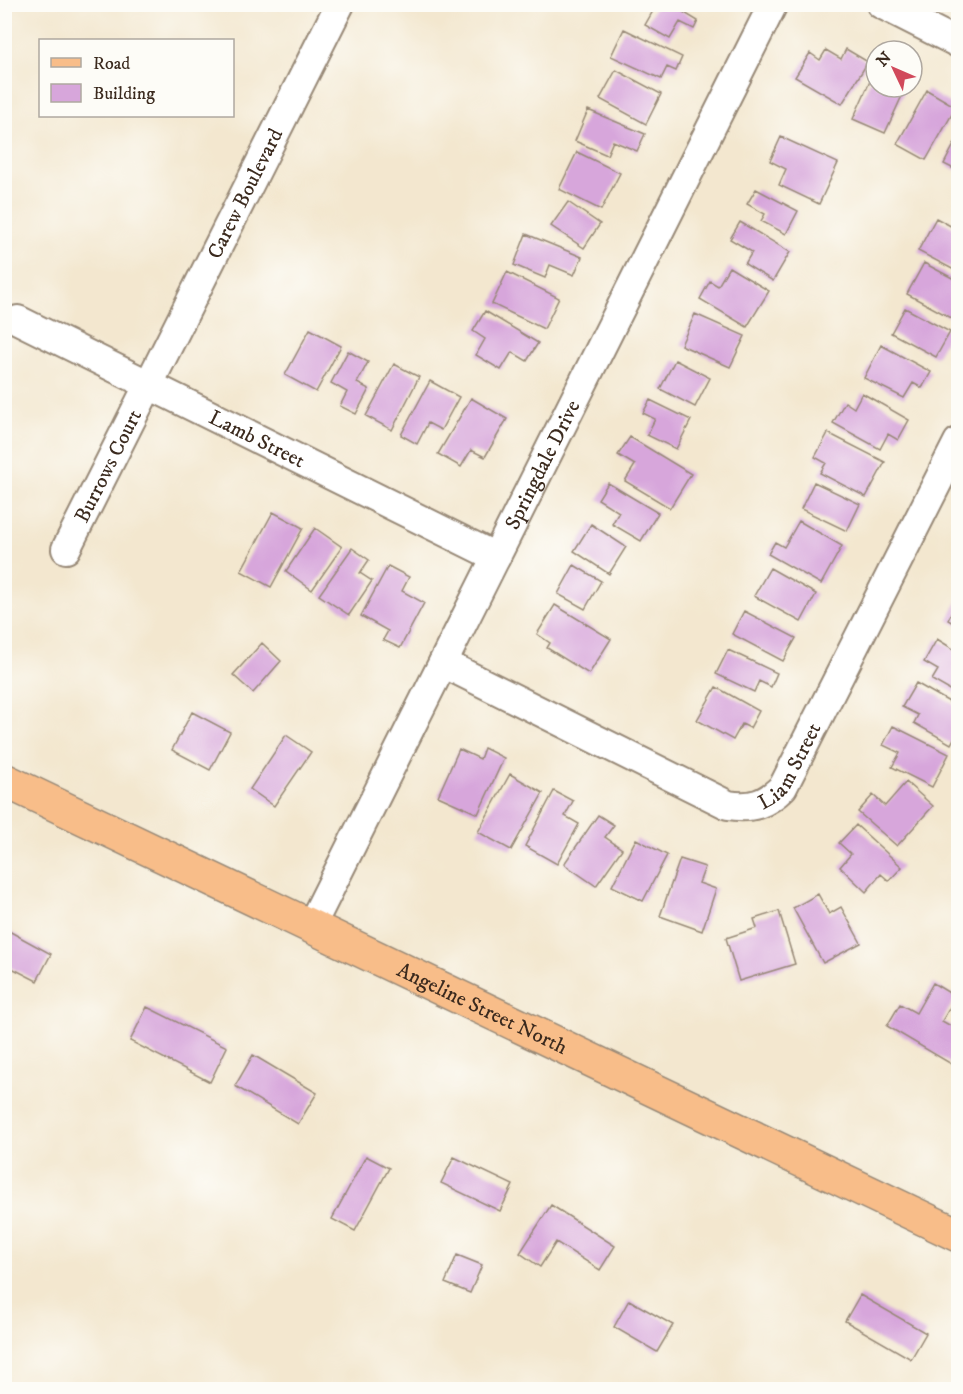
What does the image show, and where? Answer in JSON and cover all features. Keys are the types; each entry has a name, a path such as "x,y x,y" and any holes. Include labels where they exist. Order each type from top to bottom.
{"main road":[{"name":"Angeline Street North","path":"4,780 958,1235"}],"street":[{"name":"Carew Boulevard","path":"149,384 340,4"},
{"name":"Springdale Drive","path":"311,926 773,4"},
{"path":"881,4 958,43"},
{"name":"Lamb Street","path":"18,320 496,557"},
{"name":"Burrows Court","path":"66,549 149,384"},
{"name":"Liam Street","path":"443,663 728,805 743,808 758,806 772,798 783,787 951,474 958,442"}],"building":[{"path":"657,4 670,4 698,21 694,29 680,22 670,39 645,25"},
{"path":"624,29 682,57 676,71 667,67 661,79 611,56"},
{"path":"846,49 864,60 864,68 842,104 795,77 810,53 820,60 826,50 841,59"},
{"path":"616,70 661,94 646,124 600,99"},
{"path":"927,90 956,107 926,160 897,144"},
{"path":"864,95 864,99 901,99 885,133 853,119"},
{"path":"588,110 645,134 637,151 613,141 607,155 575,141"},
{"path":"781,137 838,163 819,204 779,185 786,169 770,161"},
{"path":"958,137 958,171 944,164"},
{"path":"577,152 620,173 601,210 559,189"},
{"path":"756,189 798,211 786,234 761,221 765,214 747,204"},
{"path":"568,202 600,224 584,248 551,226"},
{"path":"936,218 958,230 958,272 918,251"},
{"path":"740,222 790,252 773,281 745,264 752,252 730,239"},
{"path":"526,234 582,257 574,275 550,265 545,278 514,265"},
{"path":"924,263 958,281 957,321 907,294"},
{"path":"729,267 769,291 747,327 700,299 710,281 718,286"},
{"path":"507,272 559,298 544,329 492,304"},
{"path":"905,308 950,332 936,357 891,333"},
{"path":"485,311 538,343 527,361 512,352 501,370 476,355 485,339 473,331"},
{"path":"695,314 745,336 730,367 681,345"},
{"path":"310,329 341,346 316,392 285,375"},
{"path":"881,345 931,372 922,388 913,383 904,398 864,378"},
{"path":"348,351 368,362 357,383 369,389 356,414 340,406 347,392 331,383"},
{"path":"675,360 710,378 695,407 660,389"},
{"path":"394,364 419,377 392,430 366,416"},
{"path":"430,381 459,397 441,430 428,423 417,444 401,435"},
{"path":"862,393 909,420 898,440 888,434 880,449 833,423 845,402 854,408"},
{"path":"471,398 507,419 485,457 471,450 461,467 438,454"},
{"path":"650,400 691,420 676,449 647,435 655,419 643,413"},
{"path":"828,433 885,462 866,497 820,473 826,463 815,457"},
{"path":"630,437 691,474 670,508 625,481 635,465 618,455"},
{"path":"814,482 860,504 847,531 801,509"},
{"path":"608,483 658,513 641,541 612,524 619,512 598,499"},
{"path":"273,512 303,528 271,587 241,571"},
{"path":"799,521 842,546 821,584 768,554 775,542 784,547"},
{"path":"591,524 626,547 609,574 574,551"},
{"path":"315,528 342,547 312,590 286,571"},
{"path":"352,548 369,560 360,573 372,581 349,615 319,595"},
{"path":"574,565 601,581 585,609 558,594"},
{"path":"388,566 409,577 402,591 424,603 400,648 383,640 388,631 361,616"},
{"path":"770,568 816,594 801,622 754,596"},
{"path":"958,600 958,626 948,620"},
{"path":"555,605 611,639 589,674 547,648 550,643 537,634"},
{"path":"744,611 796,638 783,661 732,634"},
{"path":"937,639 958,652 958,695 932,680 938,670 924,662"},
{"path":"262,643 281,661 253,693 233,675"},
{"path":"728,650 777,673 771,687 759,681 754,692 716,674"},
{"path":"916,683 958,707 958,731 951,744 914,723 918,715 902,707"},
{"path":"716,687 759,711 750,728 742,724 733,740 697,720"},
{"path":"192,712 230,732 210,770 172,750"},
{"path":"893,726 949,754 932,787 892,767 900,753 883,745"},
{"path":"286,735 311,752 274,806 250,789"},
{"path":"484,748 504,758 478,814 438,796 459,749 480,759"},
{"path":"510,774 543,793 511,850 478,832"},
{"path":"906,782 933,806 897,846 858,812 873,795 885,806"},
{"path":"554,791 573,801 565,816 579,824 557,864 525,846"},
{"path":"598,815 614,825 605,837 622,849 596,886 564,864"},
{"path":"856,825 902,867 889,881 881,874 866,892 840,867 851,854 839,843"},
{"path":"636,839 667,855 643,901 612,886"},
{"path":"680,859 705,867 699,883 716,889 702,931 660,916"},
{"path":"818,894 829,914 841,907 861,943 823,963 793,908"},
{"path":"779,911 795,964 739,981 726,938 757,928 754,919"},
{"path":"7,930 51,954 37,981 4,964 4,935"},
{"path":"933,983 956,997 942,1021 958,1030 958,1068 887,1026 900,1004 916,1013"},
{"path":"147,1007 227,1047 210,1082 130,1041"},
{"path":"253,1055 317,1093 298,1124 235,1086"},
{"path":"366,1156 389,1168 355,1231 332,1219"},
{"path":"454,1157 513,1185 500,1211 441,1183"},
{"path":"551,1205 615,1246 600,1270 556,1242 540,1267 520,1253"},
{"path":"457,1255 482,1265 470,1293 445,1283"},
{"path":"860,1295 926,1333 911,1359 845,1321"},
{"path":"629,1300 673,1325 657,1352 614,1327"}]}
